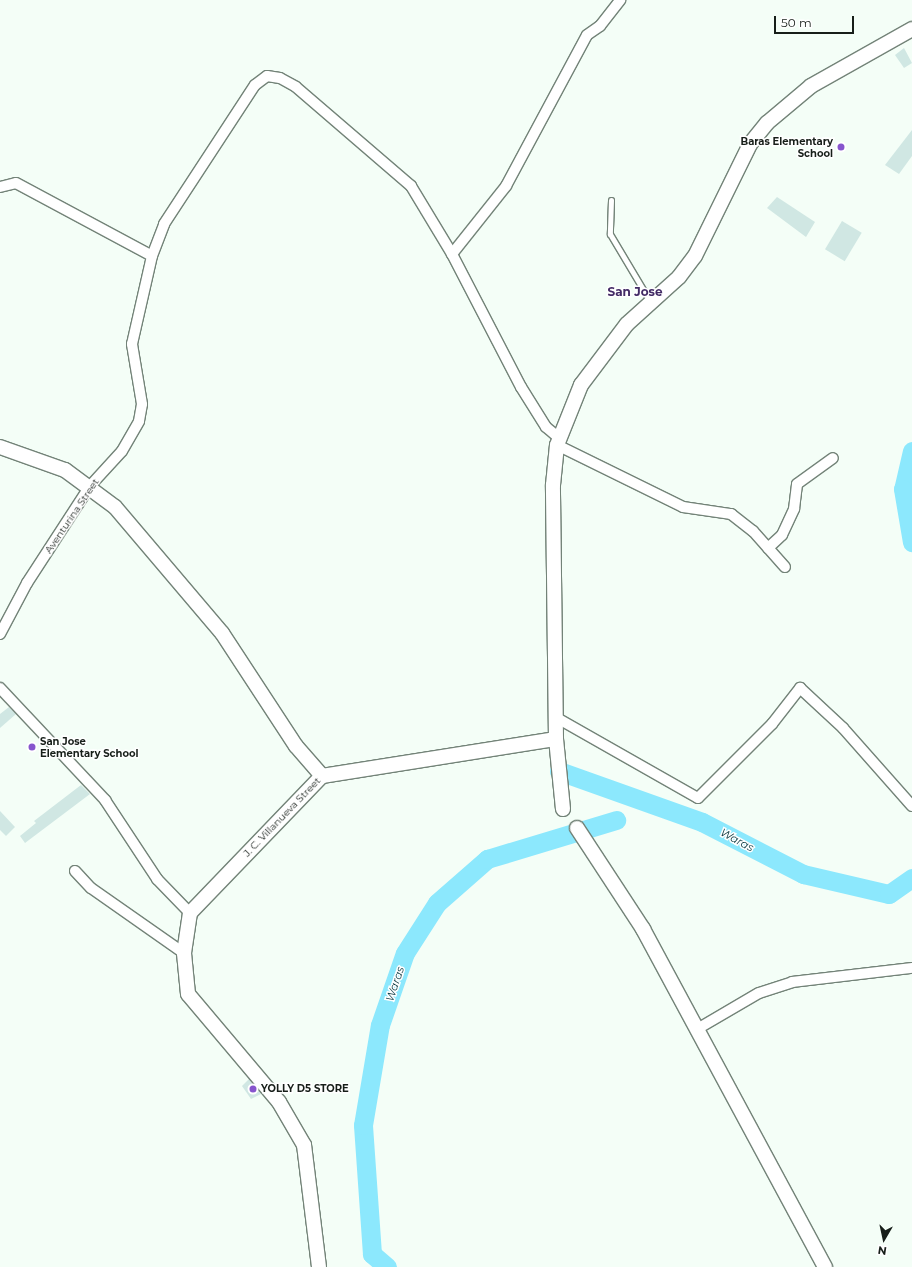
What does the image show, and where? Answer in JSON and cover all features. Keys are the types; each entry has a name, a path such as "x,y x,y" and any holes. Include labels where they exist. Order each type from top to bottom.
{"street":[{"path":"620,0 600,26 587,36 506,186 452,254 522,387 546,427 558,441 683,506 731,514 768,548 785,567"},
{"path":"563,809 556,740 558,718 553,485 558,441 580,385 616,336 650,301 679,277 695,256 750,144 767,123 811,86 912,29"},
{"name":"Aventurina Street","path":"0,634 27,583 90,486 122,451 139,421 142,404 139,376 132,344 152,256 164,224 255,85 267,76 280,78 296,87 411,186 452,254"},
{"path":"0,187 16,183 152,256"},
{"name":"J. C. Villanueva Street","path":"0,447 65,470 90,486 115,507 222,633 296,746 322,776 190,913"},
{"path":"768,548 782,535 794,509 797,484 833,458"},
{"path":"0,688 105,800 157,879 190,913 184,953 188,994 279,1102 304,1145 319,1267"},
{"path":"558,718 698,798 772,724 800,688 843,728 912,806"},
{"path":"322,776 556,740"},
{"path":"577,828 643,929 699,1028 825,1267"},
{"path":"75,871 91,888 184,953"},
{"path":"699,1028 759,993 792,982 912,968"}],"lane":[{"path":"611,200 610,234 650,301"}],"building":[{"path":"904,48 912,63 904,68 895,55"},
{"path":"912,130 912,156 899,174 885,165"},
{"path":"777,197 815,222 806,237 767,208"},
{"path":"842,221 862,233 845,261 825,249"},
{"path":"9,707 16,714 0,728 0,714"},
{"path":"81,785 90,794 25,843 20,836 36,823 34,821"},
{"path":"0,811 15,827 6,836 0,830"},
{"name":"YOLLY D5 STORE","path":"249,1079 261,1094 251,1099 242,1086"}],"waterway":[{"name":"Waras","path":"912,451 903,489 912,542"},
{"name":"Waras","path":"559,771 702,822 803,874 889,894 912,878"},
{"name":"Waras","path":"387,1267 372,1254 363,1125 380,1025 405,953 437,903 487,859 616,820"}],"place":[{"name":"Baras Elementary School","path":"841,147"},
{"name":"San Jose Elementary School","path":"32,747"},
{"name":"YOLLY D5 STORE","path":"253,1089"}],"district":[{"name":"San Jose","path":"635,292"}]}
